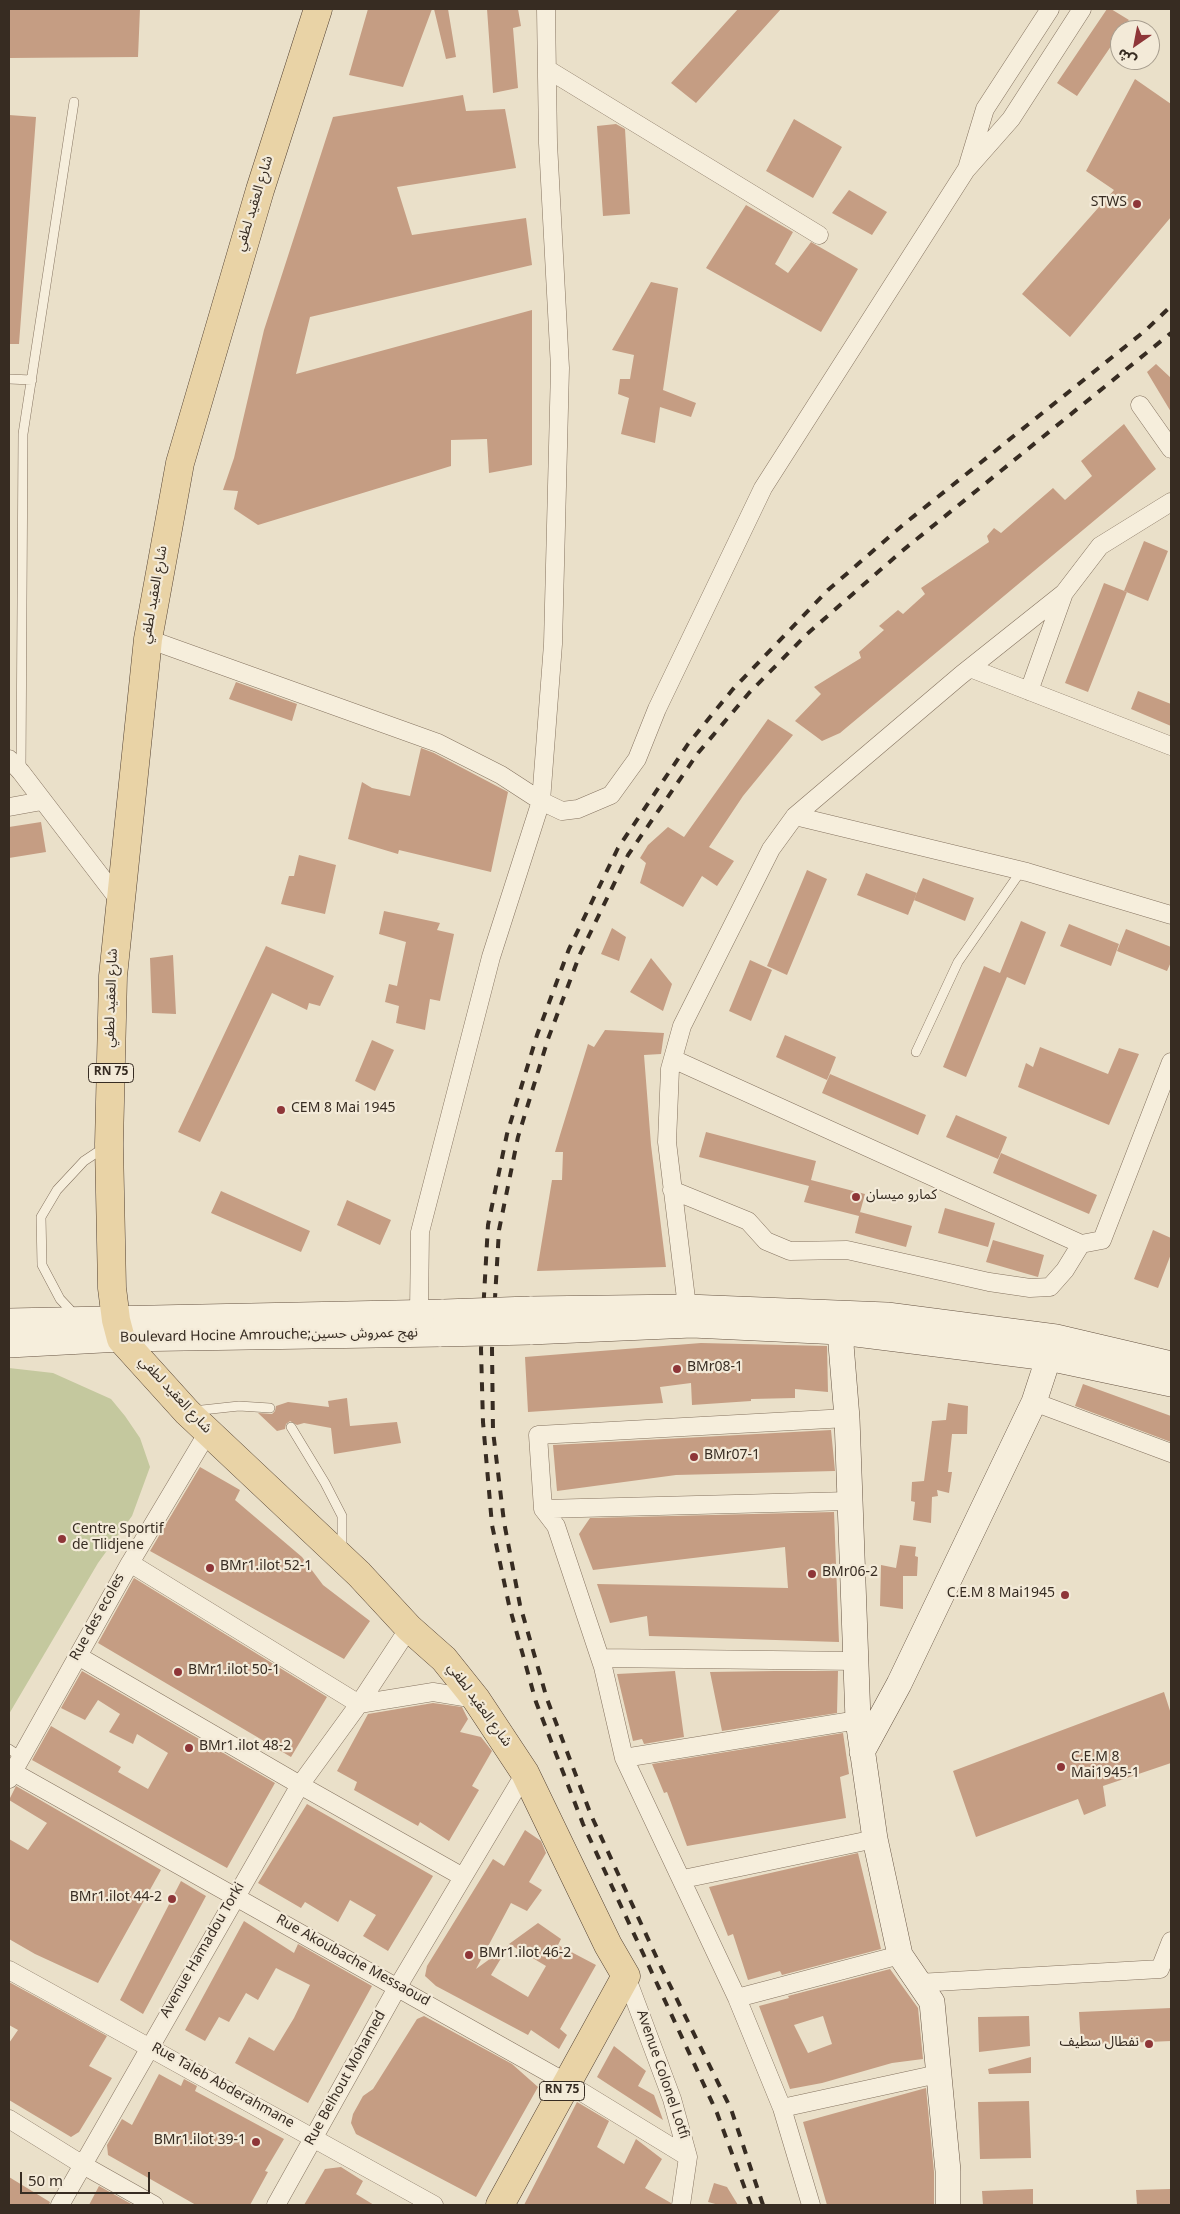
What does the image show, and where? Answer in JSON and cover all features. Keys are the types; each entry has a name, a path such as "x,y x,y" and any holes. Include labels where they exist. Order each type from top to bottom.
{"main road":[{"name":"شارع العقيد لطفي","path":"318,9 260,190 180,463 148,639 119,900 113,976 109,1144 112,1288 104,1327 187,1412 359,1574 409,1628 444,1659 476,1699 526,1773 608,1945 626,1976"},
{"name":"Boulevard Hocine Amrouche;نهج عمروش حسين","path":"9,1345 104,1327 420,1312 442,1323"},
{"path":"690,1316 887,1315 1052,1347 1171,1364"},
{"name":"Boulevard Hocine Amrouche;نهج عمروش حسين","path":"9,1321 104,1327 442,1323 690,1316"},
{"path":"690,1316 840,1332 1052,1347 1171,1384"},
{"path":"840,1332 847,1418 858,1720 875,1839 900,1955 932,2002 948,2171 948,2205"},
{"path":"862,1752 899,1684 1034,1402 1052,1347"},
{"name":"RN 75","path":"500,2205 626,1976"}],"street":[{"path":"420,1312 420,1232 492,957 541,801 553,644 560,368 548,143 546,9"},
{"path":"966,170 985,109 1050,9"},
{"path":"148,639 438,743 501,775 541,801 562,811 578,809 610,795 637,759 657,710 763,488 966,170 1011,119 1082,9"},
{"path":"547,69 819,236"},
{"path":"1140,405 1171,449"},
{"path":"690,1316 667,1142 670,1069 682,1026 771,849 795,816 970,668 1064,593 1100,546 1171,502"},
{"path":"1029,691 1064,593"},
{"path":"970,668 1171,746"},
{"path":"15,766 119,900"},
{"path":"9,808 42,801"},
{"path":"795,816 1021,871 1171,915"},
{"path":"672,1059 1081,1244 1102,1240 1171,1062"},
{"path":"672,1190 748,1221 766,1241 790,1251 847,1250 989,1282 1030,1288 1050,1287 1065,1270 1081,1244"},
{"path":"1034,1402 1171,1453"},
{"path":"811,2205 782,2108 737,1998 683,1879 624,1758 600,1658 556,1526 544,1509 538,1434 847,1418"},
{"name":"Rue des ecoles","path":"13,1764 208,1432"},
{"path":"544,1509 850,1501"},
{"path":"130,1562 359,1704 433,1692 476,1699"},
{"name":"Avenue Hamadou Torki","path":"60,2205 300,1785 359,1704 409,1628"},
{"path":"78,1656 463,1877"},
{"path":"600,1658 857,1661"},
{"path":"624,1758 858,1720"},
{"name":"Rue Akoubache Messaoud","path":"13,1764 235,1897 567,2083 688,2157"},
{"name":"Rue Belhout Mohamed","path":"276,2205 397,1988 526,1773"},
{"path":"683,1879 875,1839"},
{"path":"918,1983 1160,1969 1171,1941"},
{"path":"737,1998 900,1955"},
{"name":"Rue Taleb Abderahmane","path":"9,1970 434,2205"},
{"name":"Avenue Colonel Lotfi","path":"626,1976 672,2099 688,2157 681,2205"},
{"path":"782,2108 938,2074"},
{"path":"9,2119 83,2165 154,2205"}],"lane":[{"path":"15,766 23,434 74,102"},
{"path":"9,379 32,380"},
{"path":"916,1052 958,962 1021,871"},
{"path":"104,1327 60,1299 42,1265 42,1217 57,1190 84,1161 109,1144"},
{"path":"187,1412 239,1406 270,1408"},
{"path":"291,1427 342,1516 342,1560"}],"green space":[{"name":"Centre Sportif de Tlidjene","path":"9,1368 53,1373 111,1399 140,1438 150,1467 132,1516 98,1563 9,1714"}],"building":[{"path":"9,9 140,9 138,57 9,58"},
{"path":"368,9 432,9 403,87 349,75"},
{"path":"434,9 448,9 456,57 446,59"},
{"path":"487,9 518,9 521,26 513,28 518,88 493,93"},
{"path":"738,9 781,9 696,103 671,83"},
{"path":"1107,9 1111,9 1129,20 1110,20 1110,48 1077,96 1057,83"},
{"name":"STWS","path":"1135,79 1171,104 1171,217 1070,337 1022,294 1114,190 1086,171"},
{"path":"463,95 466,111 505,109 516,168 397,187 412,235 526,218 532,265 310,317 296,374 532,310 532,465 489,473 487,439 451,440 451,466 258,525 234,509 238,491 223,490 234,458 264,330 333,117"},
{"path":"9,115 36,117 19,344 9,344"},
{"path":"794,119 842,147 813,198 766,171"},
{"path":"616,124 625,129 630,214 603,216 597,126"},
{"path":"849,190 887,212 872,235 832,213"},
{"path":"746,205 793,232 775,264 788,273 811,242 858,269 821,332 706,268"},
{"path":"651,282 678,288 663,390 696,403 691,417 660,407 655,443 621,434 629,398 618,394 620,379 630,379 634,355 612,350"},
{"path":"1156,364 1171,378 1171,412 1147,372"},
{"path":"1124,424 1156,469 840,733 822,741 795,721 821,694 814,687 861,658 859,652 884,630 879,626 898,610 903,614 925,594 921,588 989,542 987,536 994,528 1001,533 1053,488 1065,500 1092,476 1081,461"},
{"path":"1144,541 1168,551 1148,601 1124,591"},
{"path":"1104,583 1127,592 1088,692 1065,683"},
{"path":"236,682 297,704 292,721 229,699"},
{"path":"1138,691 1171,704 1171,726 1131,709"},
{"path":"768,719 793,735 743,796 709,847 734,861 717,886 702,876 683,907 640,883 646,863 640,858 648,845 668,827 684,837"},
{"path":"421,748 508,792 491,872 399,850 398,854 348,839 362,782 372,788 410,796"},
{"path":"41,822 46,852 9,858 9,827"},
{"path":"299,855 336,865 325,914 281,904 289,876 294,876"},
{"path":"807,870 827,879 787,975 767,966"},
{"path":"866,873 917,893 908,915 857,895"},
{"path":"923,878 974,898 965,921 914,900"},
{"path":"384,911 440,923 437,930 454,934 440,1001 430,999 425,1030 396,1023 399,1006 385,1002 389,984 397,986 406,942 379,934"},
{"path":"1021,921 1046,932 1025,985 1007,977 966,1077 943,1067 984,966 1000,973"},
{"path":"1069,924 1119,944 1111,966 1060,946"},
{"path":"612,928 626,937 619,961 601,954"},
{"path":"1126,929 1171,947 1171,962 1167,971 1117,951"},
{"path":"266,946 334,976 320,1006 309,1003 307,1010 272,993 200,1142 178,1132"},
{"path":"173,955 176,1014 152,1013 150,958"},
{"path":"651,958 672,984 663,1011 630,992"},
{"path":"750,960 772,970 751,1021 729,1011"},
{"path":"605,1030 664,1033 661,1054 644,1055 651,1145 666,1267 537,1271 552,1180 562,1180 563,1152 555,1152 588,1044 594,1047"},
{"path":"785,1035 836,1057 827,1080 776,1057"},
{"path":"372,1040 394,1050 375,1091 355,1081"},
{"path":"1040,1047 1108,1074 1119,1048 1139,1054 1109,1125 1018,1087 1026,1063 1033,1067"},
{"path":"830,1074 926,1115 918,1135 822,1093"},
{"path":"956,1115 1007,1137 998,1159 946,1137"},
{"path":"706,1132 816,1161 811,1180 865,1194 859,1216 804,1202 809,1186 699,1157"},
{"path":"1001,1153 1097,1195 1089,1214 993,1173"},
{"path":"221,1191 310,1231 301,1252 211,1213"},
{"path":"347,1200 391,1220 380,1245 337,1225"},
{"path":"945,1208 995,1223 988,1247 938,1233"},
{"path":"860,1212 912,1226 906,1247 855,1233"},
{"path":"1153,1230 1171,1238 1171,1254 1158,1288 1134,1279"},
{"path":"993,1240 1044,1255 1038,1277 986,1262"},
{"name":"BMr08-1","path":"701,1343 827,1346 828,1392 795,1389 795,1398 751,1399 751,1401 692,1405 691,1383 660,1387 663,1403 528,1412 525,1357"},
{"path":"1083,1384 1171,1416 1171,1442 1075,1406"},
{"path":"347,1398 350,1426 397,1422 401,1443 334,1454 331,1428 304,1423 297,1425 290,1421 286,1424 285,1429 277,1431 258,1413 272,1414 276,1406 288,1402 329,1407 328,1401"},
{"path":"948,1403 968,1406 967,1434 952,1434 948,1472 952,1472 949,1493 937,1490 938,1496 932,1497 931,1523 913,1520 915,1502 911,1501 912,1482 924,1481 932,1421 946,1420"},
{"name":"BMr07-1","path":"831,1430 835,1471 676,1475 557,1491 553,1445"},
{"name":"BMr1.ilot 52-1","path":"200,1467 240,1490 235,1500 302,1557 323,1585 370,1621 344,1659 150,1551"},
{"name":"BMr06-2","path":"834,1512 839,1642 649,1636 647,1616 610,1623 597,1584 788,1588 785,1547 593,1570 579,1534 590,1518"},
{"path":"900,1545 916,1547 915,1556 918,1557 917,1576 903,1576 903,1609 880,1606 881,1565 896,1568"},
{"name":"BMr1.ilot 50-1","path":"134,1578 327,1697 291,1757 98,1643"},
{"path":"82,1671 275,1783 227,1868 32,1760 51,1726 121,1767 118,1772 148,1789 168,1753 137,1734 133,1744 109,1732 120,1714 98,1700 85,1720 61,1708"},
{"path":"675,1671 684,1737 644,1744 642,1739 633,1741 617,1674"},
{"path":"838,1671 837,1713 722,1731 710,1672"},
{"name":"C.E.M 8 Mai1945-1","path":"1164,1692 1171,1714 1171,1763 1103,1786 1106,1806 1084,1815 1078,1799 976,1837 953,1771"},
{"path":"433,1703 462,1707 468,1719 460,1732 481,1737 492,1751 472,1786 479,1790 449,1841 420,1822 418,1826 354,1790 357,1782 337,1771 368,1714"},
{"path":"843,1733 849,1774 840,1777 846,1818 687,1846 667,1792 664,1793 652,1764"},
{"path":"16,1786 161,1870 98,1983 35,1954 9,1939 9,1839 28,1850 47,1823 9,1800"},
{"path":"307,1804 433,1876 388,1951 363,1936 376,1915 350,1900 338,1922 305,1902 301,1908 258,1883"},
{"name":"BMr1.ilot 46-2","path":"525,1830 541,1841 546,1853 529,1882 542,1890 527,1911 511,1903 476,1969 509,1945 491,1975 528,1997 546,1966 509,1944 538,1923 561,1939 558,1945 596,1965 560,2029 567,2035 559,2049 531,2030 528,2035 436,1986 425,1976 427,1966 493,1859 504,1866"},
{"path":"858,1853 881,1949 782,1975 780,1971 748,1980 733,1934 728,1936 709,1887"},
{"path":"181,1881 206,1896 143,2014 120,2000"},
{"path":"244,1921 294,1953 298,1944 372,1986 308,2103 235,2063 249,2037 274,2051 294,2018 310,1985 276,1968 258,2000 246,1993 229,2022 219,2017 205,2041 185,2030"},
{"path":"890,1969 918,2008 923,2059 892,2063 822,2083 790,2089 759,2006 789,1998 788,1996","holes":["823,2016 832,2044 808,2053 794,2025"]},
{"path":"9,1982 107,2036 89,2066 112,2078 79,2132 71,2137 9,2100 9,2043 18,2030 9,2025"},
{"path":"1171,2008 1171,2041 1081,2045 1079,2012"},
{"path":"424,2016 512,2064 538,2087 476,2197 356,2134 351,2123 353,2114 363,2096 373,2089 417,2019"},
{"path":"1029,2016 1030,2046 979,2052 978,2017"},
{"path":"614,2046 646,2071 638,2086 654,2095 663,2120 597,2077"},
{"path":"1031,2057 1031,2073 989,2074 988,2069"},
{"name":"BMr1.ilot 39-1","path":"159,2074 181,2086 184,2079 197,2086 195,2091 284,2139 265,2171 268,2172 250,2205 196,2205 108,2155 107,2145 122,2119 132,2125"},
{"path":"926,2088 934,2172 934,2205 827,2205 803,2122"},
{"path":"1029,2101 1031,2158 980,2159 978,2102"},
{"path":"577,2102 609,2121 597,2147 624,2164 636,2139 662,2159 645,2188 671,2203 671,2205 524,2205"},
{"path":"341,2167 363,2181 356,2194 374,2205 304,2205 325,2169"},
{"path":"9,2177 50,2202 49,2205 9,2205"},
{"path":"714,2183 727,2187 738,2205 719,2205 708,2202"},
{"path":"99,2186 133,2205 89,2205"},
{"path":"1033,2189 1033,2205 983,2205 982,2191"},
{"path":"1171,2189 1171,2205 1137,2205 1136,2190"}],"railway":[{"path":"751,2205 717,2113 583,1824 536,1702 509,1605 492,1525 483,1422 481,1349 488,1225 507,1134 537,1035 569,949 618,848 688,744 733,689 828,590 904,524 1146,330 1171,306"},
{"path":"763,2205 731,2109 661,1967 591,1815 547,1699 520,1605 504,1522 493,1431 492,1349 499,1230 518,1137 548,1039 580,954 628,855 698,753 749,693 807,634 902,551 1171,333"}],"place":[{"name":"STWS","path":"1137,204"},
{"name":"CEM 8 Mai 1945","path":"281,1110"},
{"name":"كمارو ميسان","path":"856,1197"},
{"name":"BMr08-1","path":"677,1369"},
{"name":"BMr07-1","path":"694,1457"},
{"name":"Centre Sportif de Tlidjene","path":"62,1539"},
{"name":"BMr1.ilot 52-1","path":"210,1568"},
{"name":"BMr06-2","path":"812,1574"},
{"name":"C.E.M 8 Mai1945","path":"1065,1595"},
{"name":"BMr1.ilot 50-1","path":"178,1672"},
{"name":"BMr1.ilot 48-2","path":"189,1748"},
{"name":"C.E.M 8 Mai1945-1","path":"1061,1767"},
{"name":"BMr1.ilot 44-2","path":"172,1899"},
{"name":"BMr1.ilot 46-2","path":"469,1955"},
{"name":"نفطال سطيف","path":"1149,2044"},
{"name":"BMr1.ilot 39-1","path":"256,2142"}]}
